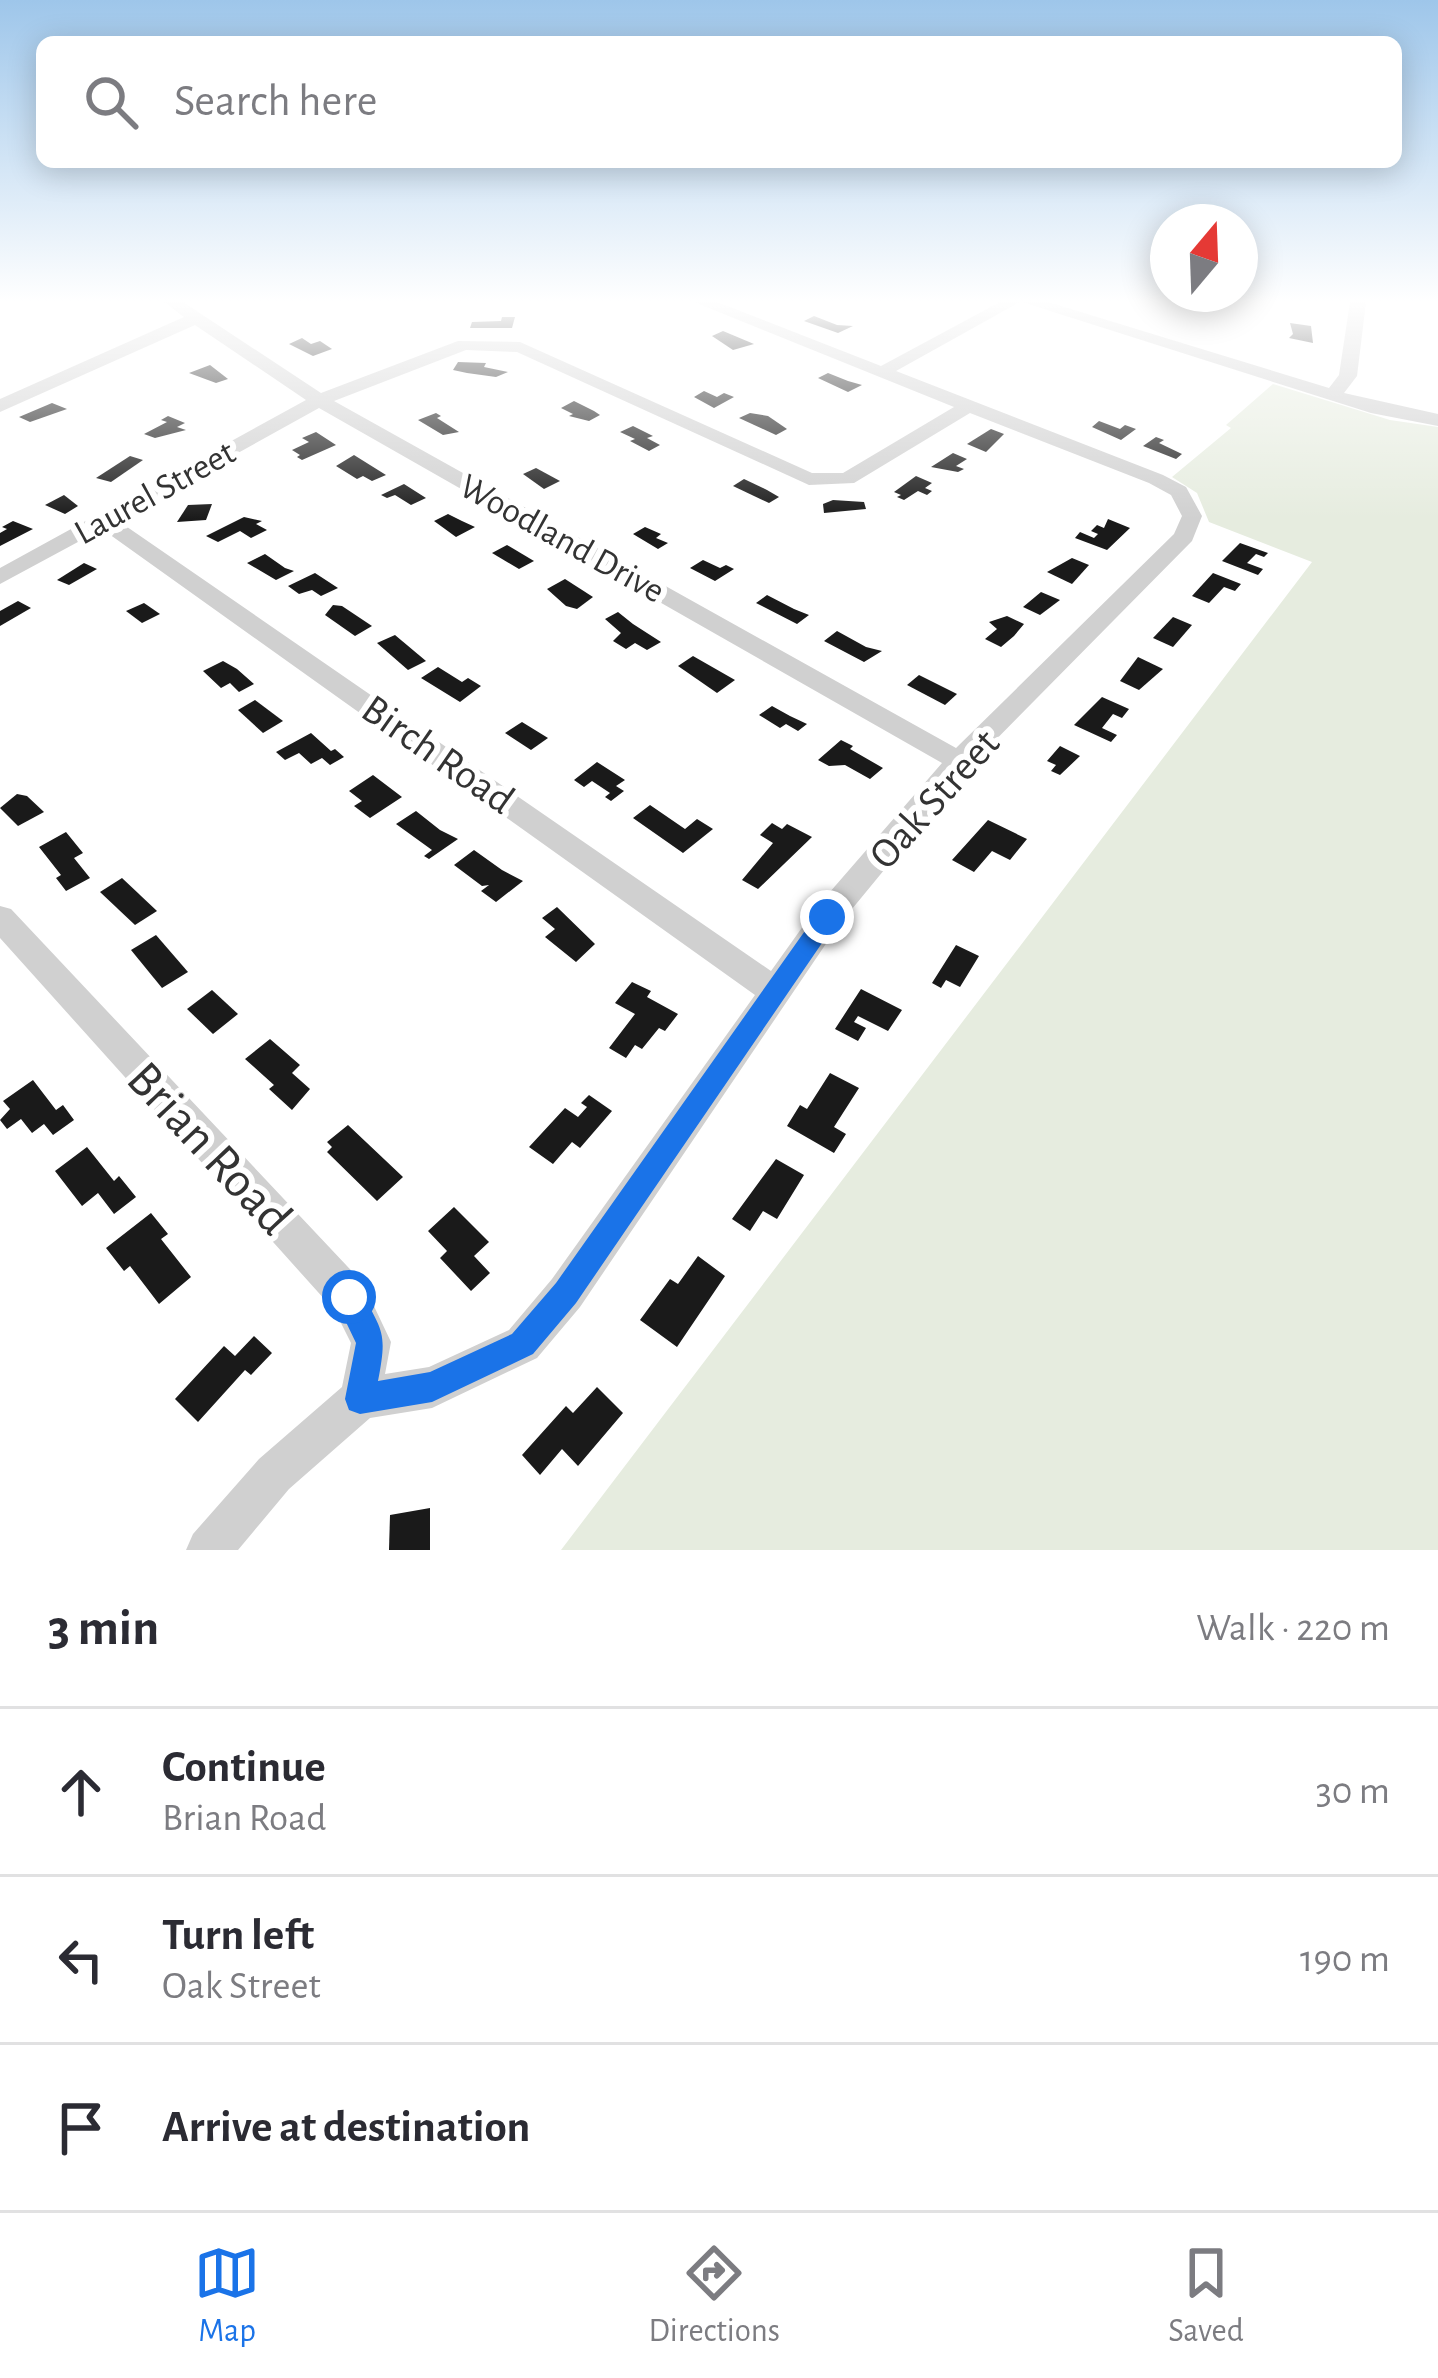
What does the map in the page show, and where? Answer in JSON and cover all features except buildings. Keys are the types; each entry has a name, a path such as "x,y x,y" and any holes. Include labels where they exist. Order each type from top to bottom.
{"street":[{"path":"0,406 71,374"},
{"name":"Woodland Drive","path":"281,374 959,761"},
{"name":"Laurel Street","path":"0,577 319,400 387,374"},
{"name":"Laurel Street","path":"580,374 809,479 847,479 968,406"},
{"name":"Oak Street","path":"360,1399 432,1387 523,1344 566,1293 827,917 959,761 1184,536 1192,516 1179,491 888,374"},
{"path":"1266,374 1438,420"},
{"path":"1333,395 1348,374"},
{"name":"Birch Road","path":"101,520 133,537 773,990"},
{"name":"Brian Road","path":"0,918 349,1297 371,1342 360,1399"},
{"path":"208,1550 274,1474 360,1399"}],"shaded area":[{"path":"1273,384 1390,420 1438,427 1438,1550 561,1550 1312,562 1209,522 1197,493 1172,477 1231,428 1226,425"}],"route":[{"path":"349,1297 371,1342 360,1399 432,1387 523,1344 566,1293 827,917"}]}
